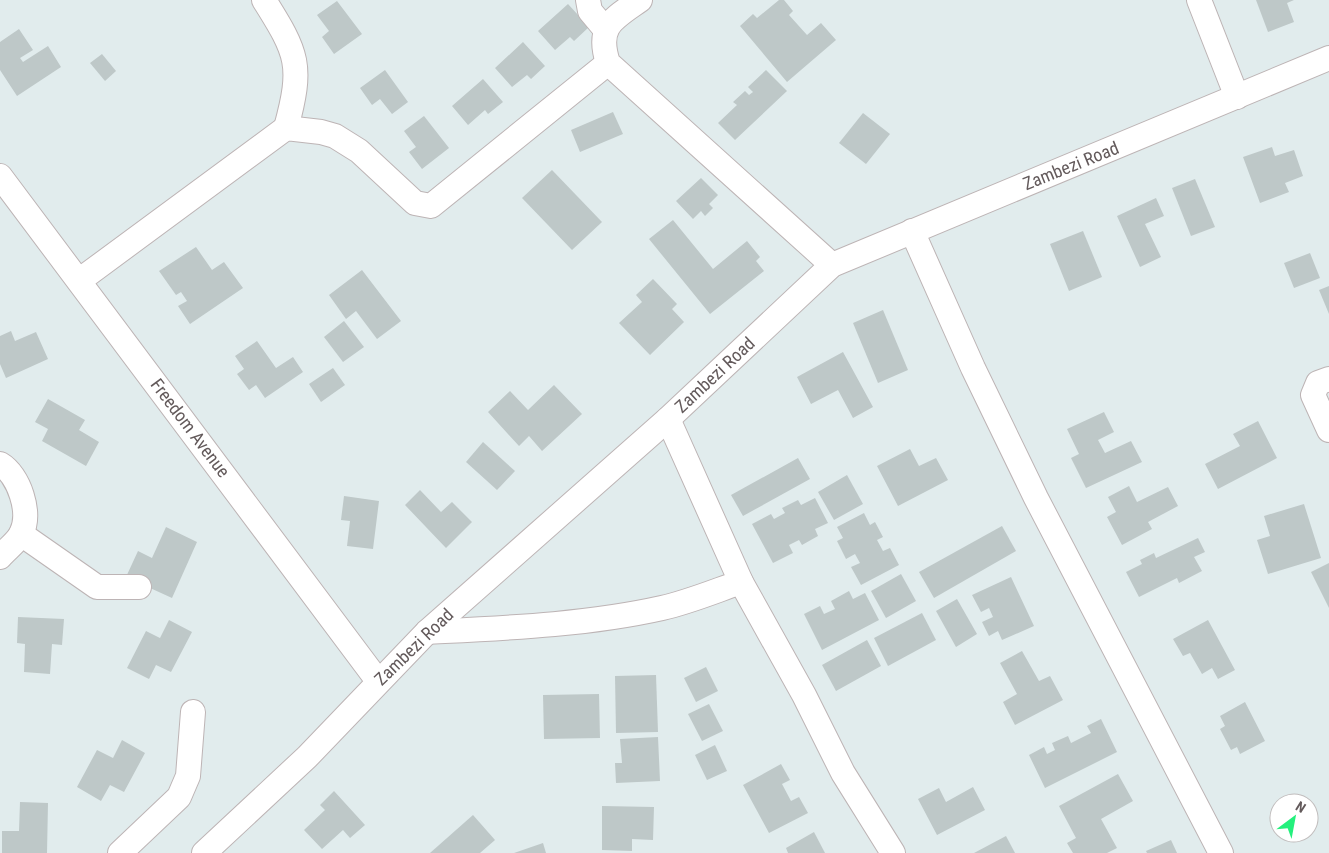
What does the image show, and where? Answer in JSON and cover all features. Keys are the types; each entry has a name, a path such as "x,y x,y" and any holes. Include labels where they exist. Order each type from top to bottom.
{"street":[{"path":"80,280 286,128 294,100 295,60 286,35 264,0"},
{"path":"588,0 590,11 605,29"},
{"path":"640,0 612,20 605,29 603,43 608,63 832,265"},
{"path":"1199,0 1237,96"},
{"name":"Zambezi Road","path":"204,853 306,757 427,632 668,419 832,265 1329,58"},
{"path":"286,128 321,132 335,136 359,151 414,202 431,206 608,63"},
{"name":"Freedom Avenue","path":"0,176 80,280 378,681"},
{"path":"912,231 973,368 1036,498 1221,853"},
{"path":"1329,379 1318,383 1313,395 1329,430"},
{"path":"668,419 741,582 804,695 843,773 893,853"},
{"path":"0,464 8,469 23,501 25,518 21,534 0,557"},
{"path":"21,534 97,587 138,587"},
{"path":"427,632 531,625 634,613 687,601 741,582"},
{"path":"120,853 180,797 188,776 193,712"}],"building":[{"path":"779,0 784,0 793,11 789,15 807,35 821,23 836,40 787,82 740,26 753,14 757,18"},
{"path":"1256,0 1294,0 1287,3 1294,22 1268,32"},
{"path":"337,1 362,34 334,54 322,37 329,31 317,15"},
{"path":"568,4 589,27 574,41 570,37 555,50 538,31"},
{"path":"19,29 33,50 20,58 23,62 48,46 61,67 17,96 0,70 0,42"},
{"path":"523,42 545,66 531,79 527,75 512,87 495,68"},
{"path":"102,54 116,71 105,81 90,63"},
{"path":"385,70 408,102 392,114 380,99 372,105 360,88"},
{"path":"766,70 787,91 735,140 718,123 737,105 733,102 745,91 749,95 753,92 748,87"},
{"path":"483,79 503,102 488,114 485,110 468,125 452,106"},
{"path":"613,112 623,134 580,152 571,130"},
{"path":"863,113 890,134 866,164 839,143"},
{"path":"424,116 449,148 422,169 409,152 416,147 404,131"},
{"path":"1272,147 1275,156 1294,150 1303,176 1285,183 1289,192 1260,203 1243,157"},
{"path":"552,170 602,222 572,250 522,198"},
{"path":"701,178 718,195 709,204 713,208 705,216 701,211 693,219 676,201"},
{"path":"1195,179 1215,227 1191,236 1172,188"},
{"path":"1156,198 1164,216 1145,224 1161,257 1140,267 1117,216"},
{"path":"673,220 713,269 747,241 760,257 756,261 764,271 710,314 649,239"},
{"path":"1083,231 1102,277 1069,291 1050,244"},
{"path":"196,247 212,270 224,262 243,288 190,324 178,306 187,301 181,292 176,295 159,271"},
{"path":"1310,253 1320,278 1294,288 1284,263"},
{"path":"362,270 401,321 377,339 356,311 346,319 329,295"},
{"path":"653,279 677,304 672,309 684,322 650,355 619,323 642,302 636,295"},
{"path":"1329,286 1329,314 1319,290"},
{"path":"883,310 908,370 878,383 853,323"},
{"path":"344,321 364,347 343,362 324,337"},
{"path":"11,331 15,341 36,332 48,359 6,378 0,364 0,336"},
{"path":"257,341 276,368 293,357 303,372 265,398 256,385 249,390 237,374 244,369 235,356"},
{"path":"843,352 873,407 853,418 838,390 811,404 797,377"},
{"path":"333,368 345,385 321,402 309,384"},
{"path":"554,385 582,414 542,451 529,436 519,446 488,412 510,391 528,410"},
{"path":"48,399 85,420 79,430 99,442 86,466 42,441 48,429 35,422"},
{"path":"1104,412 1114,432 1098,440 1105,453 1131,441 1142,462 1086,488 1071,458 1079,454 1067,429"},
{"path":"1258,421 1277,458 1218,489 1205,464 1240,446 1233,434"},
{"path":"483,442 515,471 497,490 466,462"},
{"path":"910,449 919,466 936,458 948,480 898,506 877,466"},
{"path":"798,458 810,479 743,516 731,495"},
{"path":"847,475 863,504 834,520 818,492"},
{"path":"1129,486 1137,502 1168,487 1178,506 1148,522 1152,529 1122,545 1107,517 1116,512 1108,497"},
{"path":"420,490 441,512 452,502 472,522 446,548 405,505"},
{"path":"344,496 379,501 373,549 347,546 350,521 341,520"},
{"path":"815,498 828,523 815,529 818,536 802,545 799,540 789,545 793,553 773,563 752,524 771,514 774,519 785,513 782,508 798,500 801,505"},
{"path":"1304,504 1321,558 1268,574 1257,540 1270,536 1264,516"},
{"path":"864,513 870,525 875,522 883,537 877,540 883,551 890,548 899,565 861,585 851,567 860,563 855,554 846,559 837,541 843,538 837,527"},
{"path":"1002,526 1016,551 934,598 919,572"},
{"path":"166,527 197,542 172,598 126,577 138,551 152,558"},
{"path":"1198,538 1205,552 1194,557 1202,571 1179,583 1177,578 1139,597 1126,572 1142,564 1140,560 1154,553 1156,558"},
{"path":"1329,563 1329,608 1311,572"},
{"path":"901,574 916,601 886,618 871,591"},
{"path":"1011,577 1034,626 1002,640 998,631 989,636 982,622 993,617 989,608 981,612 972,595"},
{"path":"849,591 853,599 865,593 879,620 822,650 804,614 820,606 824,614 835,609 831,601"},
{"path":"957,599 977,634 956,647 936,611"},
{"path":"922,613 936,640 888,666 874,638"},
{"path":"18,617 64,619 62,645 52,644 50,674 24,672 25,644 17,643"},
{"path":"169,620 192,632 171,672 156,665 149,679 127,668 146,631 160,638"},
{"path":"1208,620 1235,670 1218,679 1212,668 1202,674 1190,653 1183,656 1173,639"},
{"path":"867,640 881,666 836,691 822,665"},
{"path":"1022,651 1039,681 1050,676 1063,700 1015,725 1003,702 1017,694 1000,663"},
{"path":"706,667 718,691 696,702 684,678"},
{"path":"656,675 658,732 616,733 615,676"},
{"path":"599,694 600,738 544,739 543,695"},
{"path":"1245,702 1265,741 1240,754 1237,747 1231,750 1220,729 1225,726 1220,716"},
{"path":"709,704 723,731 702,741 688,714"},
{"path":"1101,719 1117,752 1045,788 1029,755 1044,747 1047,754 1055,750 1052,743 1068,736 1071,743 1091,733 1087,726"},
{"path":"658,737 660,781 616,783 615,763 622,763 620,739"},
{"path":"122,740 145,753 124,792 110,785 101,801 77,787 97,750 113,758"},
{"path":"715,745 727,771 707,780 695,755"},
{"path":"781,764 790,780 782,784 791,801 799,797 808,813 769,833 743,785"},
{"path":"1118,774 1133,801 1101,819 1117,848 1107,853 1073,853 1067,843 1076,838 1059,806"},
{"path":"973,787 985,810 937,835 918,799 939,788 946,802"},
{"path":"334,791 365,825 350,838 343,830 322,849 304,830 325,810 320,805"},
{"path":"20,802 48,803 47,853 2,853 2,831 19,831"},
{"path":"602,806 654,807 653,840 632,839 632,851 602,850"},
{"path":"473,815 495,840 480,853 430,853"},
{"path":"814,832 825,853 788,853 786,848"},
{"path":"1006,836 1015,853 974,853"},
{"path":"1171,840 1177,853 1147,853 1146,851"},
{"path":"543,843 546,853 514,853"}]}
